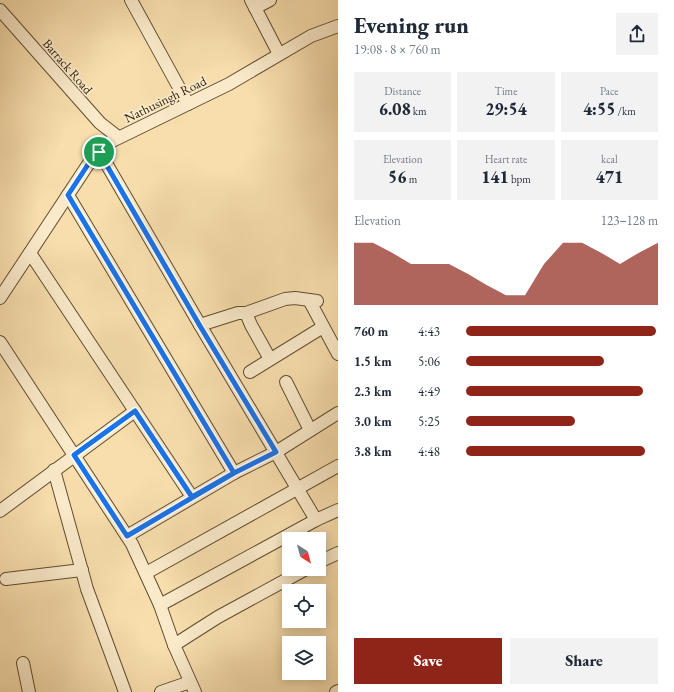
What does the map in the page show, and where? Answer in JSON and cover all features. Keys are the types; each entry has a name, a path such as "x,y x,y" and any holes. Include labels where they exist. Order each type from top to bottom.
{"street":[{"path":"131,0 188,104"},
{"path":"270,0 253,4 279,54"},
{"name":"Barrack Road","path":"0,10 100,123 118,137"},
{"name":"Nathusingh Road","path":"0,298 91,160 106,144 228,84 311,36 338,26"},
{"path":"99,152 200,326 316,520"},
{"path":"68,195 234,473"},
{"path":"30,253 192,497"},
{"path":"200,326 238,313 246,313 285,299 295,298 313,300 323,327 338,354"},
{"path":"246,313 270,359"},
{"path":"250,372 323,327"},
{"path":"0,342 127,536 146,573 192,687 161,692"},
{"path":"286,382 310,430"},
{"path":"0,511 135,411"},
{"path":"127,536 234,473 276,452 338,412"},
{"path":"146,573 338,466"},
{"path":"54,470 87,589 125,692"},
{"path":"160,605 316,520 338,510"},
{"path":"326,558 338,552"},
{"path":"6,579 82,570"},
{"path":"174,645 218,617 293,576"},
{"path":"22,663 29,692"}],"route":[{"path":"99,152 91,160 68,195 234,473 192,497 135,411 74,455 127,536 234,473 276,452 200,326 99,152"}]}
